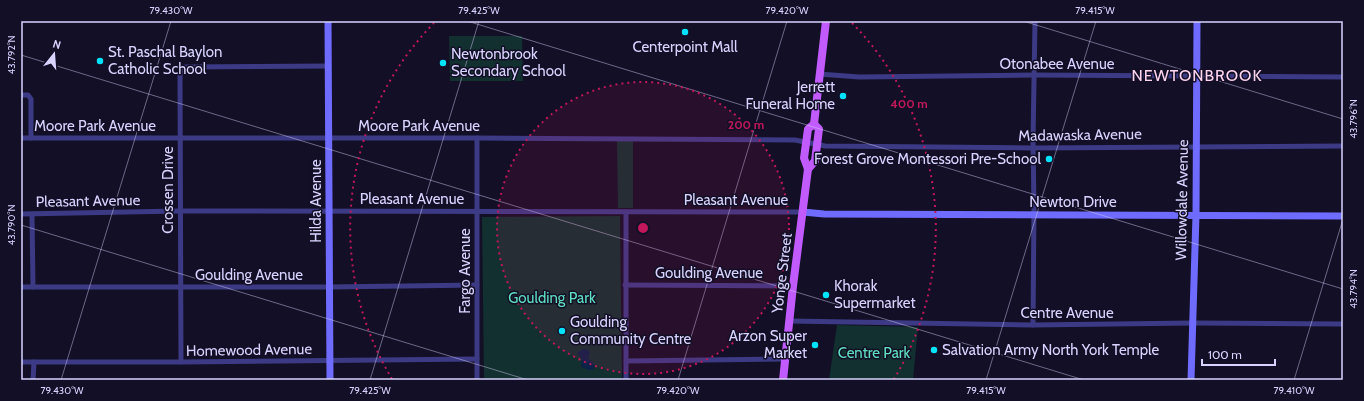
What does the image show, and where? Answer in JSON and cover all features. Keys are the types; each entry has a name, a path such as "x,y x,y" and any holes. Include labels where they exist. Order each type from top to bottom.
{"main road":[{"name":"Yonge Street","path":"783,380 808,169 804,158 808,129 814,124 826,21"},
{"name":"Yonge Street","path":"808,169 815,161 819,129 814,124"}],"street":[{"name":"Hilda Avenue","path":"328,21 330,380"},
{"path":"1033,325 1035,21"},
{"name":"Willowdale Avenue","path":"1191,380 1196,215 1197,21"},
{"name":"Crossen Drive","path":"180,362 180,74 185,67 329,66"},
{"name":"Otonabee Avenue","path":"819,74 858,77 1034,75 1343,77"},
{"path":"21,95 28,95 31,99 31,138"},
{"name":"Moore Park Avenue","path":"21,138 795,140 817,145"},
{"name":"Fargo Avenue","path":"477,380 478,138"},
{"name":"Madawaska Avenue","path":"817,145 1033,148 1343,146"},
{"name":"Pleasant Avenue","path":"21,214 478,211 803,212"},
{"path":"626,212 626,380"},
{"name":"Newton Drive","path":"803,212 815,214 1343,216"},
{"path":"32,214 33,287"},
{"name":"Goulding Avenue","path":"21,287 330,287 477,285"},
{"name":"Goulding Avenue","path":"625,285 793,286"},
{"name":"Centre Avenue","path":"790,321 1033,325 1193,323 1343,324"},
{"name":"Homewood Avenue","path":"21,362 477,359"},
{"path":"626,361 786,359"},
{"path":"34,362 34,380"}],"green space":[{"path":"449,36 522,36 523,81 450,81"},
{"path":"617,141 633,141 633,208 618,208"},
{"name":"Goulding Park","path":"620,216 622,380 484,380 482,217"},
{"name":"Centre Park","path":"837,325 918,327 913,380 829,380"}],"water":[{"path":"583,349 590,352 588,358 594,364 594,369 589,370 581,367 582,359 577,353"}],"place":[{"name":"Centerpoint Mall","path":"685,32"},
{"name":"St. Paschal Baylon Catholic School","path":"100,61"},
{"name":"Newtonbrook Secondary School","path":"443,63"},
{"name":"Jerrett Funeral Home","path":"843,96"},
{"name":"Forest Grove Montessori Pre-School","path":"1049,159"},
{"name":"Khorak Supermarket","path":"826,295"},
{"name":"Goulding Community Centre","path":"562,331"},
{"name":"Arzon Super Market","path":"815,345"},
{"name":"Salvation Army North York Temple","path":"934,350"}],"district":[{"name":"NEWTONBROOK","path":"1197,75"}]}
